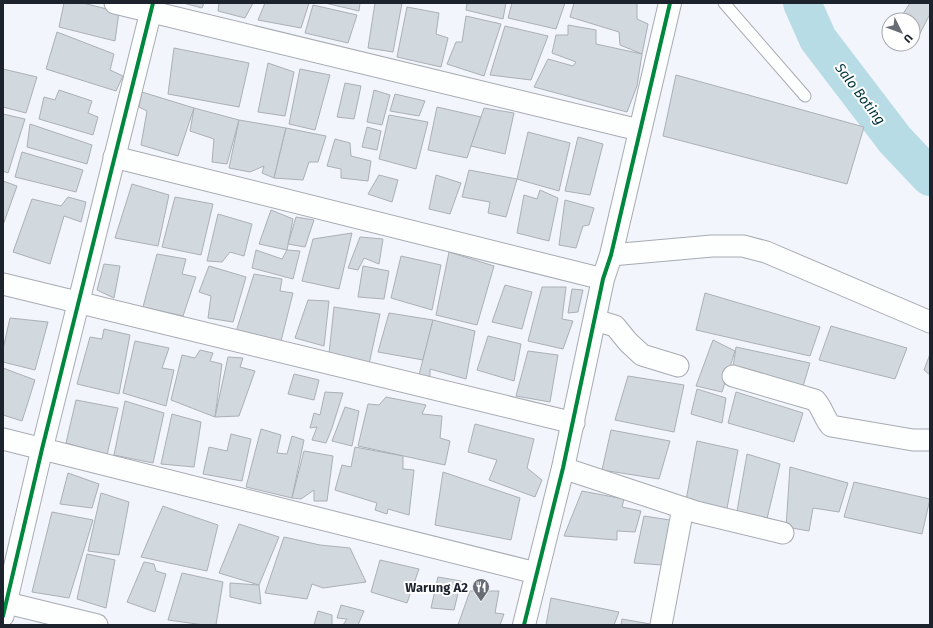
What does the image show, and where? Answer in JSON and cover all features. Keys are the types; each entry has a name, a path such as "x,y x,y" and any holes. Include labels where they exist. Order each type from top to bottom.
{"street":[{"path":"115,3 152,8 639,130"},
{"path":"524,625 574,423 603,279 611,255 639,130 670,3"},
{"path":"97,625 4,607 42,448 152,8"},
{"path":"114,157 603,279"},
{"path":"611,255 712,246 743,246 766,252 930,322"},
{"path":"3,284 574,423"},
{"path":"595,320 615,326 628,342 642,355 678,366"},
{"path":"733,376 814,400 818,403 831,426 913,440 930,440"},
{"path":"3,439 536,573"},
{"path":"563,468 696,512 783,533"},
{"path":"661,625 683,508"}],"lane":[{"path":"724,3 805,96"}],"building":[{"path":"64,3 83,3 119,12 115,41 59,27"},
{"path":"183,3 204,3 202,8"},
{"path":"219,3 253,3 245,18 218,11"},
{"path":"265,3 309,3 301,28 258,20"},
{"path":"325,3 360,3 359,11"},
{"path":"375,3 402,3 393,52 368,48"},
{"path":"467,3 506,3 503,19 466,10"},
{"path":"512,3 565,3 556,29 508,18"},
{"path":"574,3 637,3 637,19 648,24 642,54 620,45 619,32 570,17"},
{"path":"910,3 930,3 930,14 921,31 921,12 904,12"},
{"path":"313,5 357,15 348,43 305,33"},
{"path":"407,7 439,13 436,34 448,38 441,67 397,57"},
{"path":"466,16 501,24 484,76 447,64 456,42 462,42"},
{"path":"568,25 596,30 596,44 642,54 637,86 627,112 534,87 548,59 573,66 576,62 552,53 556,35 568,35"},
{"path":"505,26 548,36 531,80 490,75"},
{"path":"57,32 114,54 110,70 123,76 116,91 46,69"},
{"path":"174,48 249,63 239,107 168,94"},
{"path":"268,63 294,72 285,116 258,112"},
{"path":"3,69 37,77 26,113 3,107"},
{"path":"300,69 330,75 315,130 289,124"},
{"path":"676,75 864,127 847,184 663,136"},
{"path":"345,83 361,86 354,119 337,117"},
{"path":"59,90 92,101 88,113 98,117 93,135 39,119 44,97 55,100"},
{"path":"374,90 390,95 382,125 367,122"},
{"path":"142,92 194,108 178,156 141,145 147,111 139,107"},
{"path":"395,94 425,101 419,116 390,111"},
{"path":"437,107 481,117 467,158 428,150"},
{"path":"194,108 239,120 227,164 212,162 214,139 190,131"},
{"path":"484,108 514,113 505,154 471,146"},
{"path":"3,114 25,119 8,173 3,171"},
{"path":"389,115 428,122 416,169 379,159"},
{"path":"239,120 286,128 274,178 262,173 264,166 250,172 229,168"},
{"path":"30,124 92,145 87,164 27,147"},
{"path":"367,127 381,131 377,150 362,147"},
{"path":"286,128 326,136 318,162 309,162 303,180 274,178"},
{"path":"528,132 570,143 559,191 517,179"},
{"path":"578,137 603,144 590,195 565,191"},
{"path":"335,139 350,143 351,156 371,161 368,181 341,178 341,169 327,166"},
{"path":"22,152 83,170 76,192 15,177"},
{"path":"469,170 517,179 506,217 488,213 490,202 462,197"},
{"path":"379,175 398,180 392,202 368,194"},
{"path":"436,175 461,183 450,214 429,209"},
{"path":"3,181 17,186 3,225"},
{"path":"132,184 169,195 158,246 115,238"},
{"path":"540,190 558,198 549,241 517,233 524,195 537,199"},
{"path":"68,197 86,202 81,222 64,216 50,264 13,252 32,199 61,206"},
{"path":"175,197 213,204 201,255 162,247"},
{"path":"565,200 594,208 589,225 583,226 576,248 559,245"},
{"path":"271,210 293,219 287,250 259,244"},
{"path":"218,214 252,224 244,256 230,252 222,262 207,261"},
{"path":"296,217 314,220 305,247 288,244"},
{"path":"352,233 339,289 302,281 313,239"},
{"path":"360,237 383,239 379,264 364,258 358,270 348,268"},
{"path":"256,250 282,259 287,250 300,251 293,279 252,268"},
{"path":"449,252 494,266 477,325 436,315"},
{"path":"157,254 186,259 182,274 196,277 183,316 143,307"},
{"path":"401,256 441,265 432,310 391,298"},
{"path":"104,264 120,266 114,298 97,290"},
{"path":"209,266 246,277 233,322 208,318 211,296 199,292"},
{"path":"363,266 389,271 384,299 358,297"},
{"path":"254,274 282,279 280,291 293,293 280,345 236,332"},
{"path":"505,285 532,292 522,329 492,322"},
{"path":"542,287 566,287 562,319 573,321 563,349 528,341"},
{"path":"572,289 583,290 578,312 568,313"},
{"path":"705,293 820,327 810,356 696,330"},
{"path":"308,300 329,301 324,346 295,338"},
{"path":"334,307 380,314 369,364 329,354"},
{"path":"389,313 433,320 423,360 378,352"},
{"path":"10,318 48,322 35,370 3,362 3,349"},
{"path":"433,320 475,331 466,379 430,369 430,379 419,375"},
{"path":"831,326 907,348 895,379 819,360"},
{"path":"104,329 130,335 119,394 77,384 90,337 102,339"},
{"path":"488,336 521,344 514,381 477,370"},
{"path":"713,340 735,351 722,392 696,386"},
{"path":"135,341 169,348 162,368 174,370 166,406 123,393"},
{"path":"736,347 810,363 801,393 732,373"},
{"path":"200,350 213,353 210,361 222,364 215,417 171,400 182,355 195,358"},
{"path":"528,351 558,355 550,402 516,396"},
{"path":"930,354 930,375 924,370"},
{"path":"228,357 243,358 240,367 255,371 239,416 215,417"},
{"path":"3,368 35,380 22,421 3,415"},
{"path":"294,374 319,380 314,400 288,394"},
{"path":"628,376 684,385 674,432 615,420"},
{"path":"697,389 726,398 722,423 691,414"},
{"path":"325,392 343,393 326,443 312,440 317,427 310,428 314,413 320,415"},
{"path":"736,392 803,413 794,442 728,423"},
{"path":"386,397 426,405 422,414 442,416 440,438 450,441 445,465 358,446 368,404 379,405"},
{"path":"76,400 118,408 107,455 66,443"},
{"path":"125,401 164,413 153,463 114,455"},
{"path":"345,407 359,411 352,446 332,441"},
{"path":"172,414 201,422 194,467 161,464"},
{"path":"475,424 534,439 527,468 542,480 535,497 489,480 497,460 468,452"},
{"path":"261,429 281,435 277,453 287,454 292,436 304,440 292,498 246,487"},
{"path":"611,430 670,441 659,479 602,470"},
{"path":"231,434 251,439 242,481 203,474 209,447 227,451"},
{"path":"697,441 738,450 725,519 685,506"},
{"path":"355,447 403,456 403,469 414,470 409,515 388,509 387,514 375,510 377,503 335,490 342,465 351,467"},
{"path":"304,451 333,456 327,501 314,501 314,490 301,499 292,498"},
{"path":"747,454 780,464 766,523 736,517"},
{"path":"790,467 848,483 839,512 813,508 809,531 786,527"},
{"path":"443,472 520,498 511,540 435,525"},
{"path":"68,473 99,484 92,508 60,504"},
{"path":"854,482 930,499 922,534 844,517"},
{"path":"582,491 624,499 622,507 641,511 635,532 617,531 617,540 564,536"},
{"path":"101,493 129,502 119,555 88,551"},
{"path":"163,506 218,525 207,571 141,557"},
{"path":"52,512 93,520 69,598 32,592"},
{"path":"644,516 670,520 662,565 634,563"},
{"path":"239,524 279,537 259,585 219,573"},
{"path":"284,537 320,545 350,548 366,582 323,588 312,584 307,599 265,593"},
{"path":"87,554 115,560 106,608 77,599"},
{"path":"380,560 419,569 407,603 371,592"},
{"path":"144,562 154,564 156,571 166,574 155,612 127,602"},
{"path":"182,573 223,582 216,625 204,625 168,620"},
{"path":"438,577 461,581 454,610 431,608"},
{"path":"230,583 259,585 261,604 230,597"},
{"name":"Warung A2","path":"470,591 499,591 495,613 504,614 500,625 458,625"},
{"path":"551,598 619,612 614,625 546,625"},
{"path":"341,605 364,611 358,625 343,625 347,619 337,618"},
{"path":"318,611 332,615 332,625 314,625"},
{"path":"622,619 656,625 621,625"}],"waterway":[{"name":"Salo Boting","path":"802,3 818,39 895,140 930,177"}],"cycle path":[{"path":"3,616 42,449 153,3"},
{"path":"524,625 563,468 603,279 611,255 670,3"}],"place":[{"name":"Warung A2","path":"481,602"}]}
